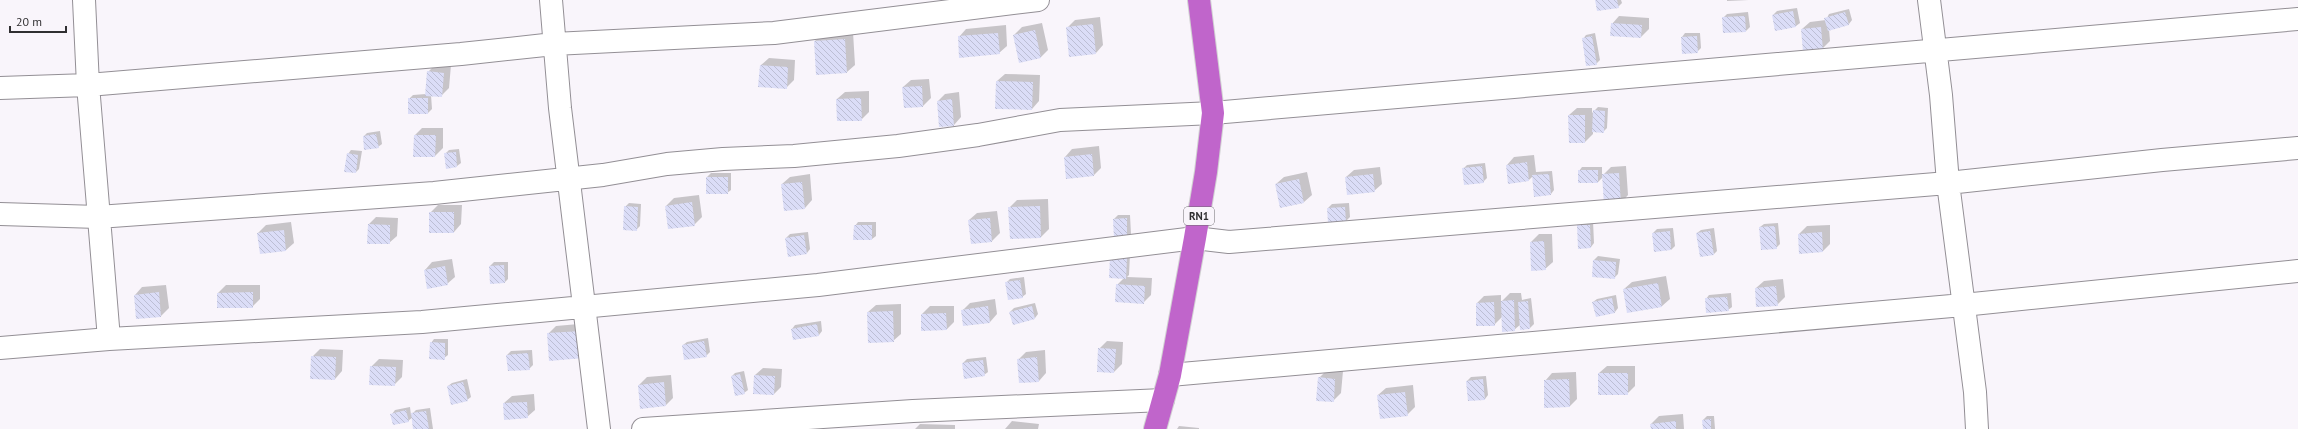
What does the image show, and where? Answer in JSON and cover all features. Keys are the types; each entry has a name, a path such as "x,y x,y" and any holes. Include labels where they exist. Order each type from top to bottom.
{"highway":[{"name":"RN1","path":"1156,429 1170,374 1195,238 1206,172 1213,113 1199,0"}],"street":[{"path":"84,0 88,85 109,339"},
{"path":"551,0 562,124 570,179 599,429"},
{"path":"0,88 88,85 454,55 554,44 774,33 1038,0"},
{"path":"1929,0 1934,50 1941,95 1948,183 1975,392 1977,429"},
{"path":"0,214 98,217 434,192 570,179 675,163 794,156 898,146 978,135 1060,120 1213,113 2298,18"},
{"path":"0,348 109,339 256,333 422,322 818,285 1195,238 1229,242 1948,183 2298,148"},
{"path":"1170,374 1963,305 2298,271"},
{"path":"643,429 913,411 1163,400"}],"building":[{"path":"1595,0 1617,0 1619,8 1597,11"},
{"path":"1793,11 1796,27 1775,31 1772,15"},
{"path":"1845,12 1849,25 1828,31 1824,18"},
{"path":"1745,16 1746,32 1723,33 1722,17"},
{"path":"1611,23 1642,25 1641,38 1610,36"},
{"path":"1093,24 1096,54 1069,57 1066,27"},
{"path":"1821,27 1823,50 1803,52 1801,29"},
{"path":"1035,30 1041,58 1019,63 1013,35"},
{"path":"998,33 1000,54 959,58 958,36"},
{"path":"1592,36 1597,65 1586,66 1582,38"},
{"path":"1697,36 1698,53 1682,54 1681,37"},
{"path":"845,39 847,73 816,75 814,41"},
{"path":"760,65 788,67 787,89 758,87"},
{"path":"427,71 444,73 442,97 425,96"},
{"path":"996,81 1033,82 1032,110 995,109"},
{"path":"922,86 923,107 904,108 902,87"},
{"path":"408,98 428,98 428,114 408,114"},
{"path":"861,98 862,121 837,121 836,99"},
{"path":"952,99 954,126 939,127 937,101"},
{"path":"1593,110 1605,111 1604,133 1592,132"},
{"path":"1568,115 1585,115 1585,143 1569,143"},
{"path":"376,134 379,148 364,150 363,136"},
{"path":"414,135 436,135 435,157 413,157"},
{"path":"456,152 457,167 446,169 444,153"},
{"path":"347,153 358,155 356,173 344,172"},
{"path":"1092,154 1094,176 1066,179 1064,157"},
{"path":"1527,162 1529,181 1508,184 1506,165"},
{"path":"1482,166 1484,183 1464,185 1462,168"},
{"path":"1578,170 1598,170 1598,183 1578,183"},
{"path":"1619,173 1621,204 1604,205 1602,174"},
{"path":"1373,174 1375,192 1347,195 1345,177"},
{"path":"1549,174 1551,195 1534,197 1532,175"},
{"path":"706,177 728,177 728,194 706,194"},
{"path":"1299,179 1304,203 1280,208 1275,184"},
{"path":"802,182 805,209 784,211 781,184"},
{"path":"692,202 695,226 668,229 665,206"},
{"path":"624,206 638,207 637,231 623,230"},
{"path":"1040,206 1041,238 1010,239 1008,207"},
{"path":"1345,207 1346,222 1328,223 1327,208"},
{"path":"429,212 454,212 454,233 429,233"},
{"path":"990,218 992,242 971,244 968,220"},
{"path":"1127,218 1127,239 1114,239 1113,219"},
{"path":"368,224 390,225 390,244 367,244"},
{"path":"854,225 872,225 872,240 853,240"},
{"path":"1577,225 1590,225 1591,248 1578,249"},
{"path":"1775,226 1777,249 1761,250 1759,227"},
{"path":"284,230 286,251 260,254 257,233"},
{"path":"1670,231 1671,250 1654,252 1652,233"},
{"path":"1710,231 1714,255 1700,257 1696,233"},
{"path":"1822,232 1823,252 1799,254 1798,234"},
{"path":"804,235 807,254 788,257 785,238"},
{"path":"1544,241 1546,270 1531,271 1530,242"},
{"path":"1110,257 1127,258 1126,279 1109,278"},
{"path":"1593,260 1616,262 1615,279 1592,277"},
{"path":"504,265 505,283 490,284 489,266"},
{"path":"445,266 448,285 427,289 424,270"},
{"path":"1020,280 1023,298 1008,300 1005,282"},
{"path":"1658,283 1662,307 1627,313 1623,289"},
{"path":"1116,284 1145,286 1144,304 1115,302"},
{"path":"1776,286 1778,306 1756,307 1755,288"},
{"path":"159,292 161,317 136,319 134,295"},
{"path":"253,292 253,308 217,308 217,293"},
{"path":"1727,297 1729,311 1706,313 1705,298"},
{"path":"1612,298 1615,313 1596,317 1592,302"},
{"path":"1514,300 1515,331 1502,332 1501,301"},
{"path":"1528,301 1530,329 1520,330 1518,302"},
{"path":"1494,302 1495,326 1476,326 1476,303"},
{"path":"988,306 990,323 963,326 961,310"},
{"path":"1032,306 1035,319 1013,325 1009,312"},
{"path":"893,311 894,342 868,343 867,312"},
{"path":"946,313 947,330 921,331 921,314"},
{"path":"817,324 819,336 793,340 791,329"},
{"path":"582,331 584,358 549,361 547,333"},
{"path":"704,341 707,357 684,360 682,345"},
{"path":"430,342 445,343 445,360 429,359"},
{"path":"1098,348 1116,349 1114,373 1097,372"},
{"path":"528,353 530,370 508,371 506,355"},
{"path":"311,356 336,357 335,380 310,379"},
{"path":"1037,357 1039,382 1019,383 1017,359"},
{"path":"983,360 985,376 964,379 962,363"},
{"path":"370,366 396,367 395,386 369,385"},
{"path":"1598,373 1628,373 1628,395 1598,395"},
{"path":"740,374 745,394 735,396 731,376"},
{"path":"754,375 775,376 774,395 753,394"},
{"path":"1318,377 1335,379 1334,402 1316,401"},
{"path":"1483,379 1485,400 1468,401 1466,381"},
{"path":"1569,379 1570,407 1544,408 1544,380"},
{"path":"463,382 468,401 451,405 447,386"},
{"path":"664,382 666,406 640,409 638,385"},
{"path":"1405,392 1408,416 1380,419 1377,395"},
{"path":"527,402 528,418 504,420 503,403"},
{"path":"406,410 409,422 393,425 390,414"},
{"path":"426,411 429,429 413,429 411,413"},
{"path":"1711,419 1711,429 1703,429 1702,420"},
{"path":"1676,421 1676,429 1651,429 1650,424"}]}
